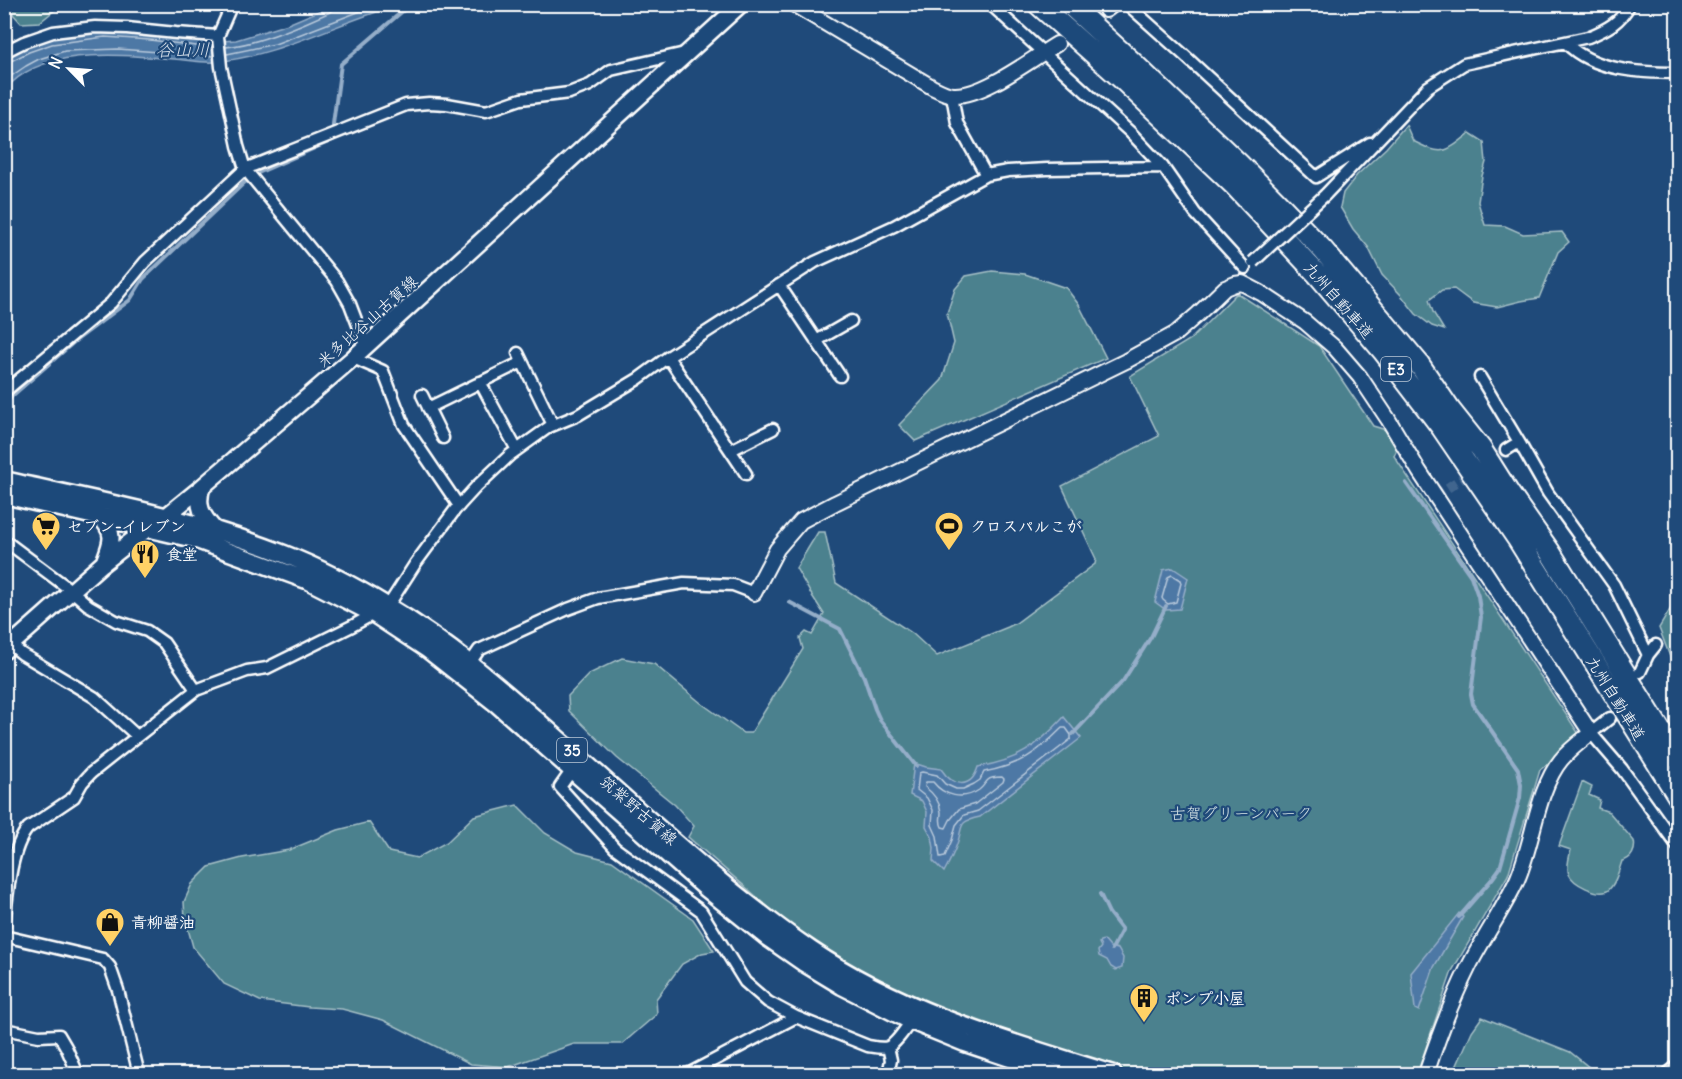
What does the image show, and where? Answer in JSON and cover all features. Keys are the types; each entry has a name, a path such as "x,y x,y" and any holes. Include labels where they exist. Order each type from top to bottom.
{"highway":[{"name":"九州自動車道","path":"1038,4 1121,78 1234,185 1319,276 1383,351 1442,428 1517,538 1677,796"},
{"name":"九州自動車道","path":"1069,4 1261,186 1323,250 1419,364 1450,410 1481,449 1550,552 1677,759"}],"main road":[{"name":"米多比谷山古賀線","path":"7,645 102,564 202,487 353,358 741,4"},
{"name":"筑紫野古賀線","path":"4,480 214,530 317,568 381,610 498,705 707,889 768,938 804,963 842,986 911,1021 965,1043 1058,1074"},
{"path":"202,487 199,498 201,509 205,520 214,530"},
{"name":"筑紫野古賀線","path":"4,495 194,538 381,610 438,638 508,694 717,878 813,951 853,976 915,1007 972,1030 1113,1074"},
{"path":"100,517 111,531 111,541 102,564"}],"street":[{"path":"232,4 218,36 221,67 245,169 338,281 350,304 366,346"},
{"path":"793,4 932,87 952,95 970,93 991,85 1057,44"},
{"path":"990,4 1131,133 1163,167 1195,213 1249,265"},
{"path":"1127,4 1316,177 1383,135"},
{"path":"1242,283 1249,265 1325,195 1428,87 1464,64 1566,43 1603,31 1625,14 1630,4"},
{"path":"4,52 53,32 95,27 218,36"},
{"path":"1566,43 1581,55 1599,63 1654,74 1677,74"},
{"path":"4,392 111,303 145,262 245,169 406,105 447,104 486,111 520,99 569,93 590,85 611,70 688,53"},
{"path":"952,95 957,123 986,175"},
{"path":"4,927 14,858 28,828 74,797 91,773 196,690 246,671 267,668 381,610 459,506 477,486 518,450 553,425 578,415 638,379 668,357 815,262 894,226 986,175 1008,171 1047,169 1163,167"},
{"path":"470,663 479,650 568,609 598,598 684,583 733,585 754,593 777,549 801,521 835,502 1126,361 1175,334 1226,288 1242,283 1261,292 1305,322 1335,348 1360,377 1591,733 1622,769 1677,847"},
{"path":"779,285 840,376"},
{"path":"816,341 851,321"},
{"path":"428,408 480,382 520,357 553,425"},
{"path":"668,357 746,474"},
{"path":"353,358 383,371 404,425 459,506"},
{"path":"1480,377 1548,494 1614,585 1648,655"},
{"path":"480,382 518,450"},
{"path":"422,395 442,438"},
{"path":"731,450 772,429"},
{"path":"1506,450 1519,442"},
{"path":"4,540 88,605 116,621 147,631 164,643 196,690"},
{"path":"7,645 94,697 136,736"},
{"path":"1640,672 1656,645"},
{"path":"1426,1074 1439,1036 1467,970 1521,870 1545,790 1553,772 1562,759 1610,718"},
{"path":"572,770 560,786 615,848 701,911 745,982 768,1002 796,1017 878,1048 888,1047 911,1021"},
{"path":"4,936 104,959 110,967 118,990 140,1074"},
{"path":"688,1074 796,1017"},
{"path":"4,1029 39,1036 59,1035 78,1074"},
{"path":"888,1047 891,1060 888,1074"},
{"path":"1667,1074 1677,1065"}],"green space":[{"path":"5,5 61,5 40,22 21,23"},
{"path":"1406,125 1413,141 1437,151 1448,149 1470,133 1484,142 1486,162 1478,202 1485,225 1505,226 1523,234 1562,232 1569,242 1558,252 1539,298 1497,307 1473,303 1454,289 1442,290 1429,300 1444,330 1432,326 1416,314 1382,275 1368,247 1353,229 1340,207 1343,193 1357,175 1386,148"},
{"path":"992,271 1025,274 1066,288 1079,305 1106,358 915,441 899,425 942,380 954,343 947,313 955,289 966,276"},
{"name":"古賀グリーンパーク","path":"1237,293 1319,346 1373,426 1386,430 1397,449 1394,456 1581,737 1540,770 1508,875 1452,971 1417,1074 1129,1074 957,1019 820,952 688,837 694,826 675,805 617,758 569,711 568,696 589,674 622,658 654,664 701,703 743,733 751,733 803,649 800,638 806,632 812,635 824,614 796,568 818,532 825,532 836,583 912,633 937,656 1016,623 1095,564 1096,559 1062,486 1159,436 1130,376 1191,339"},
{"path":"1677,598 1677,675 1659,628"},
{"path":"1582,782 1592,787 1589,795 1600,800 1598,808 1609,812 1634,841 1632,854 1622,861 1612,885 1603,892 1586,888 1571,878 1568,862 1571,850 1559,846"},
{"path":"517,805 545,833 577,852 612,861 693,919 714,951 702,953 682,964 656,999 657,1014 622,1044 574,1044 508,1067 471,1064 383,1020 342,1009 260,1001 224,984 193,947 185,918 184,902 192,884 209,867 242,858 289,850 338,830 369,822 389,852 417,858 447,842 474,816"},
{"path":"1482,1017 1570,1052 1596,1074 1453,1074 1472,1031"}],"water":[{"name":"谷山川","path":"333,5 399,5 285,46 239,59 210,62 108,55 61,59 39,66 21,76 5,90 5,58 50,38 105,31 151,34 208,42 236,40 288,24"},
{"path":"1173,568 1188,578 1180,609 1166,610 1155,602 1163,570"},
{"path":"1064,717 1081,738 980,817 964,823 944,872 933,861 932,837 926,826 927,812 922,801 910,795 914,763 941,769 951,780 966,782 971,780 978,767 1005,760 1026,751"},
{"path":"1459,913 1463,917 1434,967 1419,1011 1415,1009 1411,973"},
{"path":"1104,940 1110,947 1118,949 1123,958 1122,968 1116,970 1107,960 1099,956 1098,951 1101,947 1099,943"}],"waterway":[{"path":"4,406 12,396 74,342 130,300 143,279 245,182 258,173 333,140 341,64 405,9"},
{"path":"1406,483 1471,576 1478,596 1481,617 1471,694 1473,704 1518,769 1521,785 1520,798 1500,868 1459,917"},
{"path":"789,602 840,629 864,677 880,720 916,766"},
{"path":"1073,734 1123,681 1151,637 1166,606"},
{"path":"1100,894 1109,913 1122,930 1112,949"}],"tunnel":[{"path":"1435,496 1506,450"}],"place":[{"name":"セブン-イレブン","path":"46,552"},
{"name":"クロスパルこが","path":"949,552"},
{"name":"食堂","path":"145,580"},
{"name":"青柳醤油","path":"110,948"},
{"name":"ポンプ小屋","path":"1144,1024"}]}
